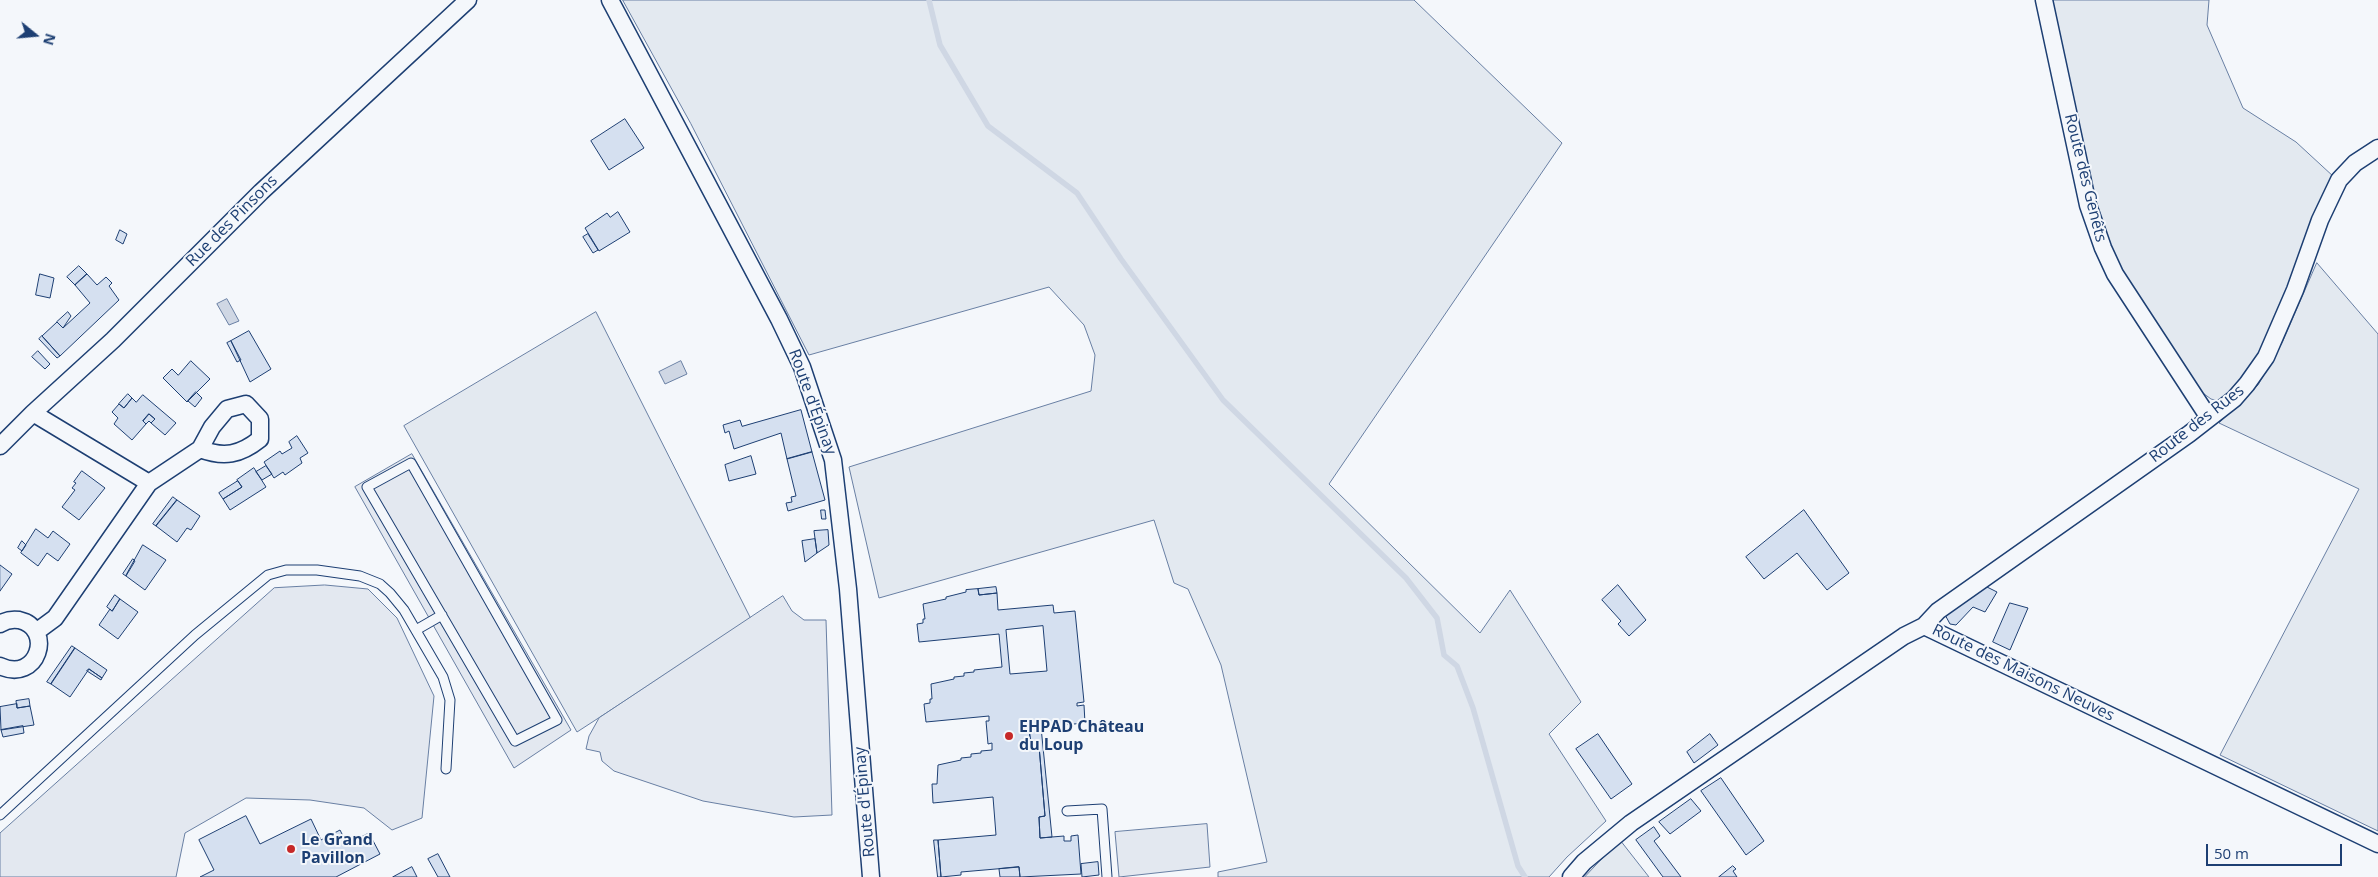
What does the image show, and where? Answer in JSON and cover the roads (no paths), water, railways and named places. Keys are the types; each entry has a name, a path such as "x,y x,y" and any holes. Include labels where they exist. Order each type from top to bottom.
{"street":[{"name":"Rue des Pinsons","path":"0,446 113,340 261,192 468,0"},
{"name":"Route d'Épinay","path":"610,0 779,319 802,367 823,426 833,460 842,524 871,877"},
{"name":"Route des Genêts","path":"2044,0 2088,205 2102,248 2115,274 2209,418"},
{"name":"Route des Rues","path":"1924,626 1938,610 2234,399 2248,384 2266,357 2295,290 2320,220 2339,180 2355,163 2378,148"},
{"path":"33,413 149,483"},
{"path":"36,632 55,618 149,483 200,449"},
{"path":"0,624 15,620 24,622 36,632 39,649 32,662 17,670 0,666"},
{"name":"Route des Maisons Neuves","path":"1571,877 1584,862 1631,823 1904,636 1924,626 2378,844"}],"lane":[{"path":"411,463 556,720 515,741 442,615 368,487 411,463"},
{"path":"0,816 195,635 268,575 286,570 302,569 360,576 380,584 390,593 416,630 443,677 450,700 446,769"},
{"path":"416,630 442,615"},
{"path":"1067,811 1102,809 1106,877"}],"waterway":[{"path":"929,0 940,45 988,126 1077,193 1121,259 1223,400 1406,578 1437,618 1444,655 1457,666 1473,708 1518,866 1525,877"}],"place":[{"name":"EHPAD Château du Loup","path":"1009,736"},
{"name":"Le Grand Pavillon","path":"291,849"}]}
